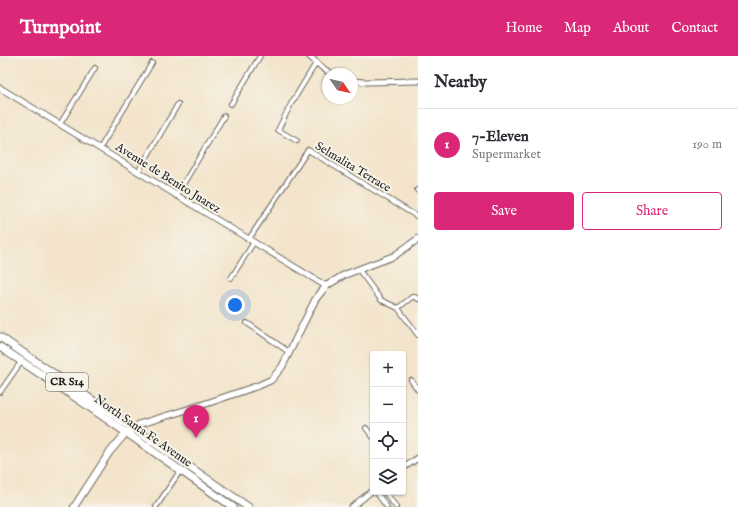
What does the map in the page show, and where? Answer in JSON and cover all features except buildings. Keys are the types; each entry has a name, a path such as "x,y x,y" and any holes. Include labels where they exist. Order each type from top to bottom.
{"main road":[{"path":"74,507 109,453 126,433 140,424 202,405 271,380 282,367 315,300 326,286 344,276 394,256 418,239"},
{"name":"North Santa Fe Avenue","path":"0,337 248,507"},
{"name":"North Santa Fe Avenue","path":"0,348 81,401 233,507"}],"street":[{"path":"231,104 260,56"},
{"path":"309,56 323,68"},
{"path":"100,148 152,63"},
{"path":"297,141 278,130 290,104 316,63"},
{"path":"60,124 94,68"},
{"path":"358,81 418,81"},
{"name":"Avenue de Benito Juarez","path":"0,88 326,286"},
{"path":"138,172 178,104"},
{"path":"176,196 224,116"},
{"name":"Selmalita Terrace","path":"252,241 308,150 418,218"},
{"path":"231,278 252,241"},
{"path":"359,270 381,300 398,308 418,335"},
{"path":"398,308 412,297 418,299"},
{"path":"247,323 289,352"},
{"path":"0,392 21,362"},
{"path":"411,380 418,390"},
{"path":"366,428 370,433"},
{"path":"406,466 418,458"},
{"path":"156,507 180,471"},
{"path":"352,507 370,492"},
{"path":"378,495 387,507"},
{"path":"387,495 396,507"}],"place":[{"name":"7-Eleven","path":"196,438"}]}
